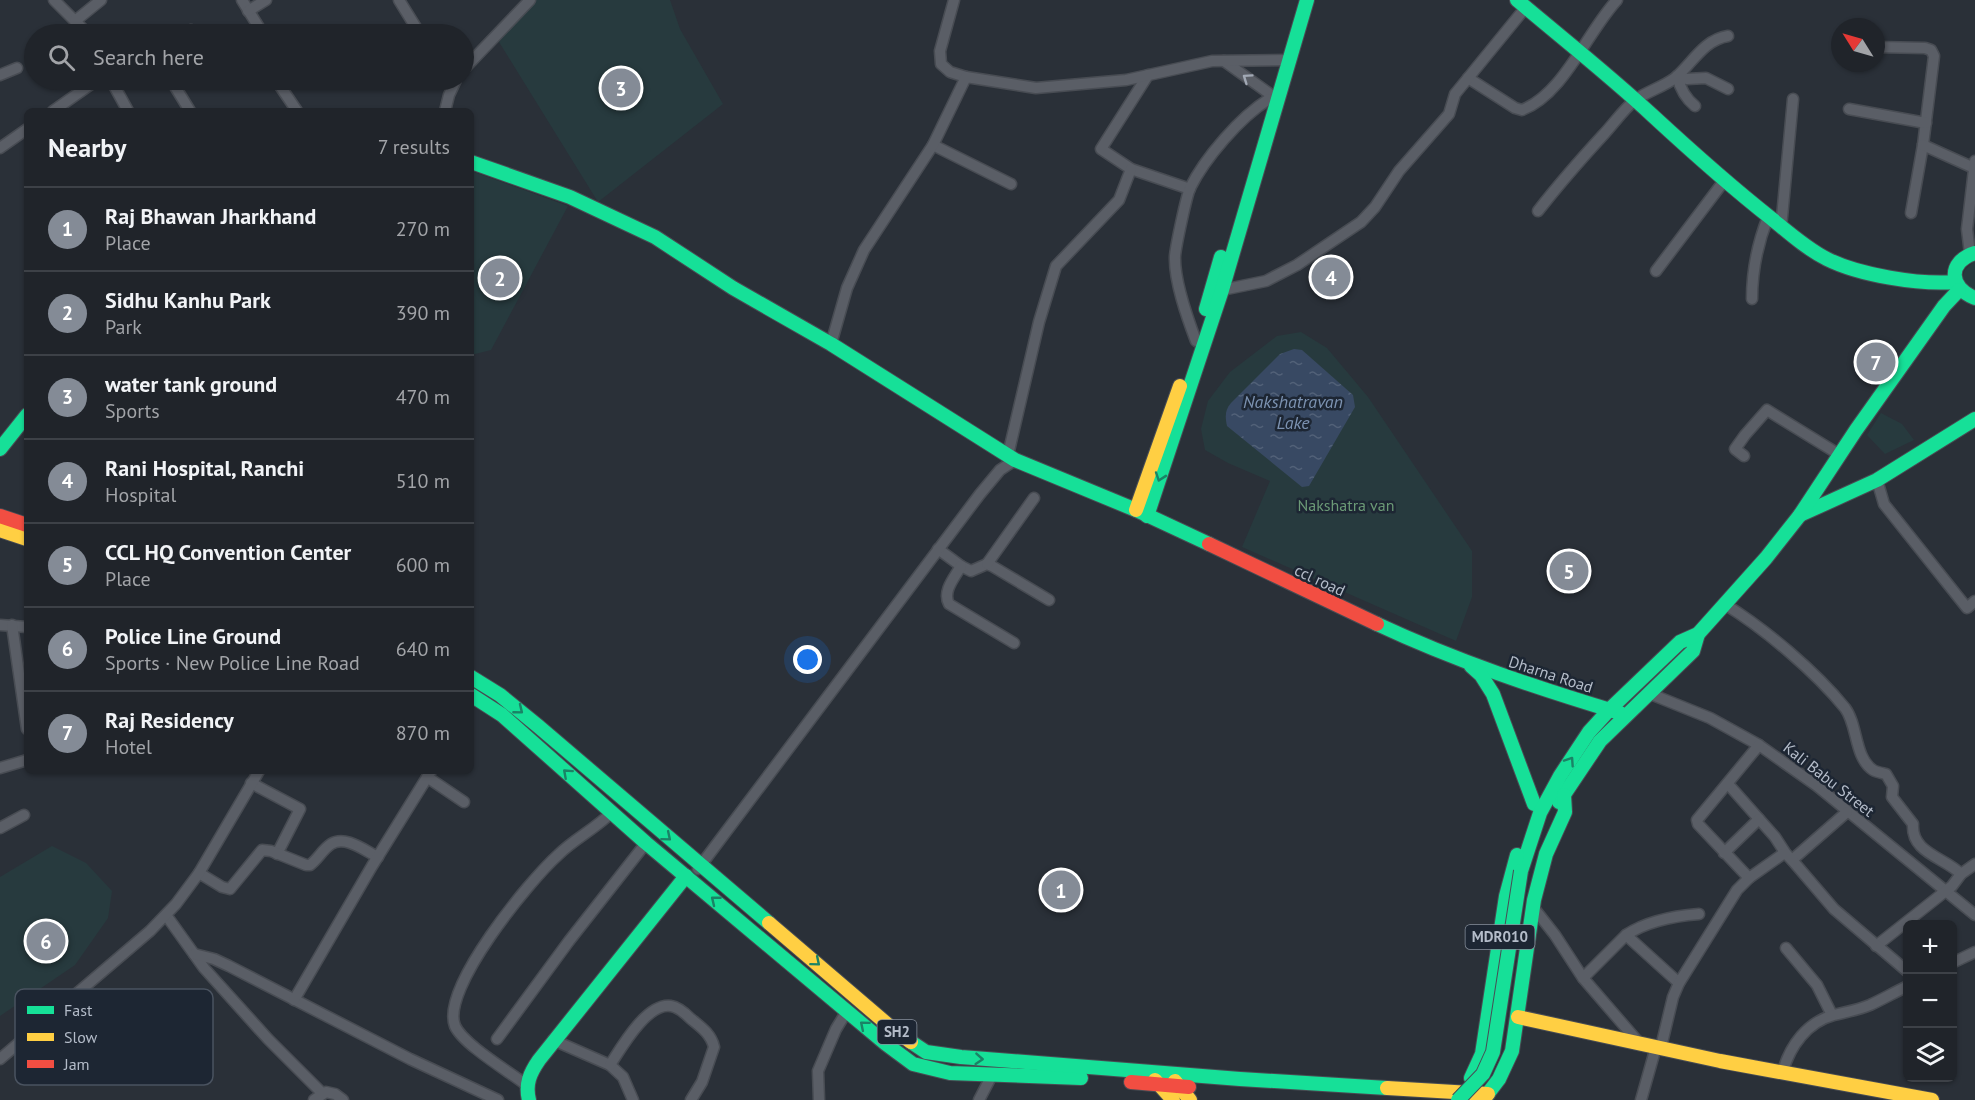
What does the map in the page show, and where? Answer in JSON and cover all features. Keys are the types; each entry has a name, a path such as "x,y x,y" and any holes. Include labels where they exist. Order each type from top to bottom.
{"main road":[{"path":"1141,513 1218,288 1285,60 1298,0"},
{"path":"1141,513 1196,341 1218,288 1270,97 1307,0"},
{"path":"1522,3 1636,100 1724,181 1781,228 1827,259 1847,267 1913,282 1957,286"},
{"name":"ccl road","path":"474,163 570,197 655,237 733,288 831,344 1011,458 1141,513 1426,647 1467,662 1480,675 1493,694 1526,777 1534,804"},
{"path":"1973,254 1963,258 1957,265 1955,273 1957,286 1966,296 1975,298"},
{"path":"1913,282 1936,294 1941,298 1944,306"},
{"path":"1451,1098 1483,1074 1493,1052 1526,872 1538,848 1558,791 1589,732 1680,642 1698,634 1726,605 1800,515 1856,429 1957,286"},
{"path":"0,449 24,419"},
{"path":"1800,515 1877,480 1975,419"},
{"path":"0,516 24,524"},
{"path":"0,530 24,538"},
{"path":"1558,791 1600,741 1693,651 1698,634"},
{"name":"Dharna Road","path":"1467,662 1524,684 1626,715"},
{"name":"SH2","path":"474,678 531,720 894,1029 927,1052 961,1057 1451,1098"},
{"name":"SH2","path":"474,701 502,715 646,843 886,1044 913,1064 950,1073 1090,1078 1159,1085 1451,1098"},
{"name":"MDR010","path":"1558,791 1565,812 1546,854 1533,907 1518,1017 1508,1062 1490,1098 1451,1098 1472,1076 1480,1061 1506,896 1522,832 1539,796 1558,791"},
{"path":"1472,1100 1490,1079 1501,1054 1526,872"},
{"path":"529,1100 525,1084 527,1077 553,1040 688,878"},
{"path":"1518,1017 1720,1061 1932,1100"},
{"path":"1147,1072 1173,1100"},
{"path":"1170,1074 1190,1100"}],"street":[{"path":"54,0 78,24"},
{"path":"75,21 101,0"},
{"path":"242,0 256,24"},
{"path":"248,11 266,0"},
{"path":"399,0 414,24"},
{"path":"474,59 530,0"},
{"path":"954,0 940,51 942,64 950,72 966,77 1036,88 1126,80 1212,61 1285,60"},
{"path":"1468,78 1522,110 1541,100 1580,54 1594,30 1617,0"},
{"path":"1218,288 1266,281 1297,265 1361,222 1375,207 1399,171 1449,114 1455,94 1522,3"},
{"path":"1538,211 1597,141 1636,100 1651,89 1665,85 1677,76 1711,42 1728,36"},
{"path":"1885,47 1925,48 1933,52 1931,92 1911,213"},
{"path":"1196,341 1183,306 1175,257 1190,189 1212,155 1240,122 1270,97 1224,61"},
{"path":"0,75 17,69"},
{"path":"1148,75 1101,149 1131,169 1190,189"},
{"path":"1677,76 1687,79 1706,78 1728,89"},
{"path":"1677,76 1679,86 1687,99 1695,106"},
{"path":"831,344 847,288 864,250 933,145 966,77"},
{"path":"57,108 83,90"},
{"path":"116,90 126,108"},
{"path":"177,90 188,108"},
{"path":"283,90 295,108"},
{"path":"445,108 449,90"},
{"path":"1781,228 1793,99"},
{"path":"1849,109 1926,123"},
{"path":"0,148 24,131"},
{"path":"933,145 1011,184"},
{"path":"1923,145 1975,165 1967,229 1973,254"},
{"path":"688,878 938,549 1011,458 1039,322 1056,266 1119,200 1131,169"},
{"path":"1656,271 1724,181"},
{"path":"1752,299 1752,273 1759,238 1768,217"},
{"path":"1744,456 1736,449 1767,410 1840,455"},
{"path":"1877,480 1884,504 1967,608 1975,601"},
{"path":"938,549 972,571 987,564 1034,498"},
{"path":"987,564 1049,600"},
{"path":"961,566 947,591 946,598 949,604 1014,643"},
{"path":"1726,605 1752,621 1813,675 1846,709 1855,728 1865,761 1873,771 1886,774 1893,786 1892,797 1913,824 1912,835 1919,845 1933,857 1947,863 1961,874"},
{"path":"0,625 24,627"},
{"path":"12,625 24,708"},
{"name":"Kali Babu Street","path":"1648,693 1710,718 1759,745 1816,786 1975,915"},
{"path":"1749,878 1698,824 1697,820 1759,745"},
{"path":"0,768 24,761"},
{"path":"82,989 166,915 199,873 257,774"},
{"path":"294,1000 429,774 464,802"},
{"path":"252,783 300,809 277,854"},
{"path":"1728,784 1834,909 1903,968"},
{"path":"1641,1100 1679,983 1733,894 1749,878 1789,857 1847,812"},
{"path":"525,1084 464,1038 454,1025 454,1004 465,976 516,901 561,852 595,828 611,813"},
{"path":"0,828 24,815"},
{"path":"1724,853 1759,819"},
{"path":"199,873 222,887 230,889 258,852 266,849 310,865 332,843 339,842 357,846 378,858"},
{"path":"497,1039 568,941 646,843"},
{"path":"1876,946 1952,886 1961,874 1975,864"},
{"path":"1533,907 1555,935 1583,978 1641,1044"},
{"path":"1583,978 1626,935 1640,927 1676,916 1699,914"},
{"path":"166,915 204,968 318,1097 330,1092 343,1100"},
{"path":"1626,935 1679,983"},
{"path":"1786,948 1817,985 1832,1015"},
{"path":"1957,961 1975,952"},
{"path":"194,954 214,959 410,1059 498,1100"},
{"path":"1783,1071 1788,1055 1799,1038 1814,1023 1832,1015 1870,1005 1903,988"},
{"path":"610,1065 648,1014 665,1007 676,1008 702,1028 714,1047 702,1082 691,1100"},
{"path":"819,1100 818,1071 836,1029 847,1011"},
{"path":"553,1040 610,1065 623,1077 633,1100"},
{"path":"0,1059 15,1046"},
{"path":"980,1100 992,1075"}],"green space":[{"path":"534,0 670,0 680,29 723,104 598,202 499,42"},
{"path":"474,172 568,206 491,350 474,354"},
{"path":"1975,261 1975,291 1972,291 1962,279 1965,270"},
{"name":"Nakshatra van","path":"1301,332 1327,348 1368,397 1472,551 1472,597 1456,641 1242,547 1270,481 1228,463 1205,450 1201,429 1208,401 1230,372 1277,336"},
{"path":"1881,413 1902,424 1914,440 1885,454 1867,435"},
{"path":"52,846 86,863 112,891 108,918 75,965 40,989 15,989 15,1006 0,1016 0,877"}],"water":[{"name":"Nakshatravan Lake","path":"1294,349 1302,350 1353,395 1355,407 1309,486 1302,487 1227,426 1226,419 1231,403 1280,354"}],"traffic: fast":[{"path":"1147,516 1222,290 1307,0"},
{"path":"1517,0 1726,181 1812,250 1840,265 1872,274 1924,282 1955,282"},
{"path":"474,163 570,197 655,237 733,288 831,344 1015,460 1136,510 1209,544"},
{"path":"1975,253 1960,262 1955,275 1960,288 1975,298"},
{"path":"1206,309 1221,257"},
{"path":"1521,871 1540,813 1560,776 1589,732 1680,642 1698,634 1766,558 1800,515 1856,430 1944,306 1959,290"},
{"path":"0,449 24,419"},
{"path":"1800,515 1877,480 1975,419"},
{"path":"1377,624 1497,673 1620,713"},
{"path":"1559,802 1600,741 1693,651 1698,634"},
{"path":"1471,666 1481,675 1493,694 1534,804"},
{"path":"474,679 500,695 538,726 769,923"},
{"path":"474,697 502,715 646,843 886,1044 913,1064 950,1073 1081,1078"},
{"path":"1483,1100 1499,1079 1512,1051 1534,900 1546,854 1565,812 1564,795"},
{"path":"1471,1078 1482,1054 1506,896 1517,855"},
{"path":"1458,1100 1483,1074 1493,1052 1521,871"},
{"path":"529,1100 529,1079 539,1060 686,876"},
{"path":"911,1042 926,1052 961,1057 1387,1088"}],"traffic: slow":[{"path":"1136,510 1180,386"},
{"path":"0,530 24,538"},
{"path":"769,923 911,1042"},
{"path":"1518,1017 1720,1061 1932,1100"},
{"path":"1155,1080 1173,1100"},
{"path":"1175,1081 1190,1100"},
{"path":"1387,1088 1488,1094"}],"traffic: jam":[{"path":"0,516 24,524"},
{"path":"1209,544 1377,624"},
{"path":"1131,1082 1189,1087"}],"place":[{"name":"water tank ground","path":"621,88"},
{"name":"Rani Hospital, Ranchi","path":"1331,277"},
{"name":"Sidhu Kanhu Park","path":"500,278"},
{"name":"Raj Residency","path":"1876,362"},
{"name":"CCL HQ Convention Center","path":"1569,571"},
{"name":"Raj Bhawan Jharkhand","path":"1061,890"},
{"name":"Police Line Ground","path":"46,941"}]}
